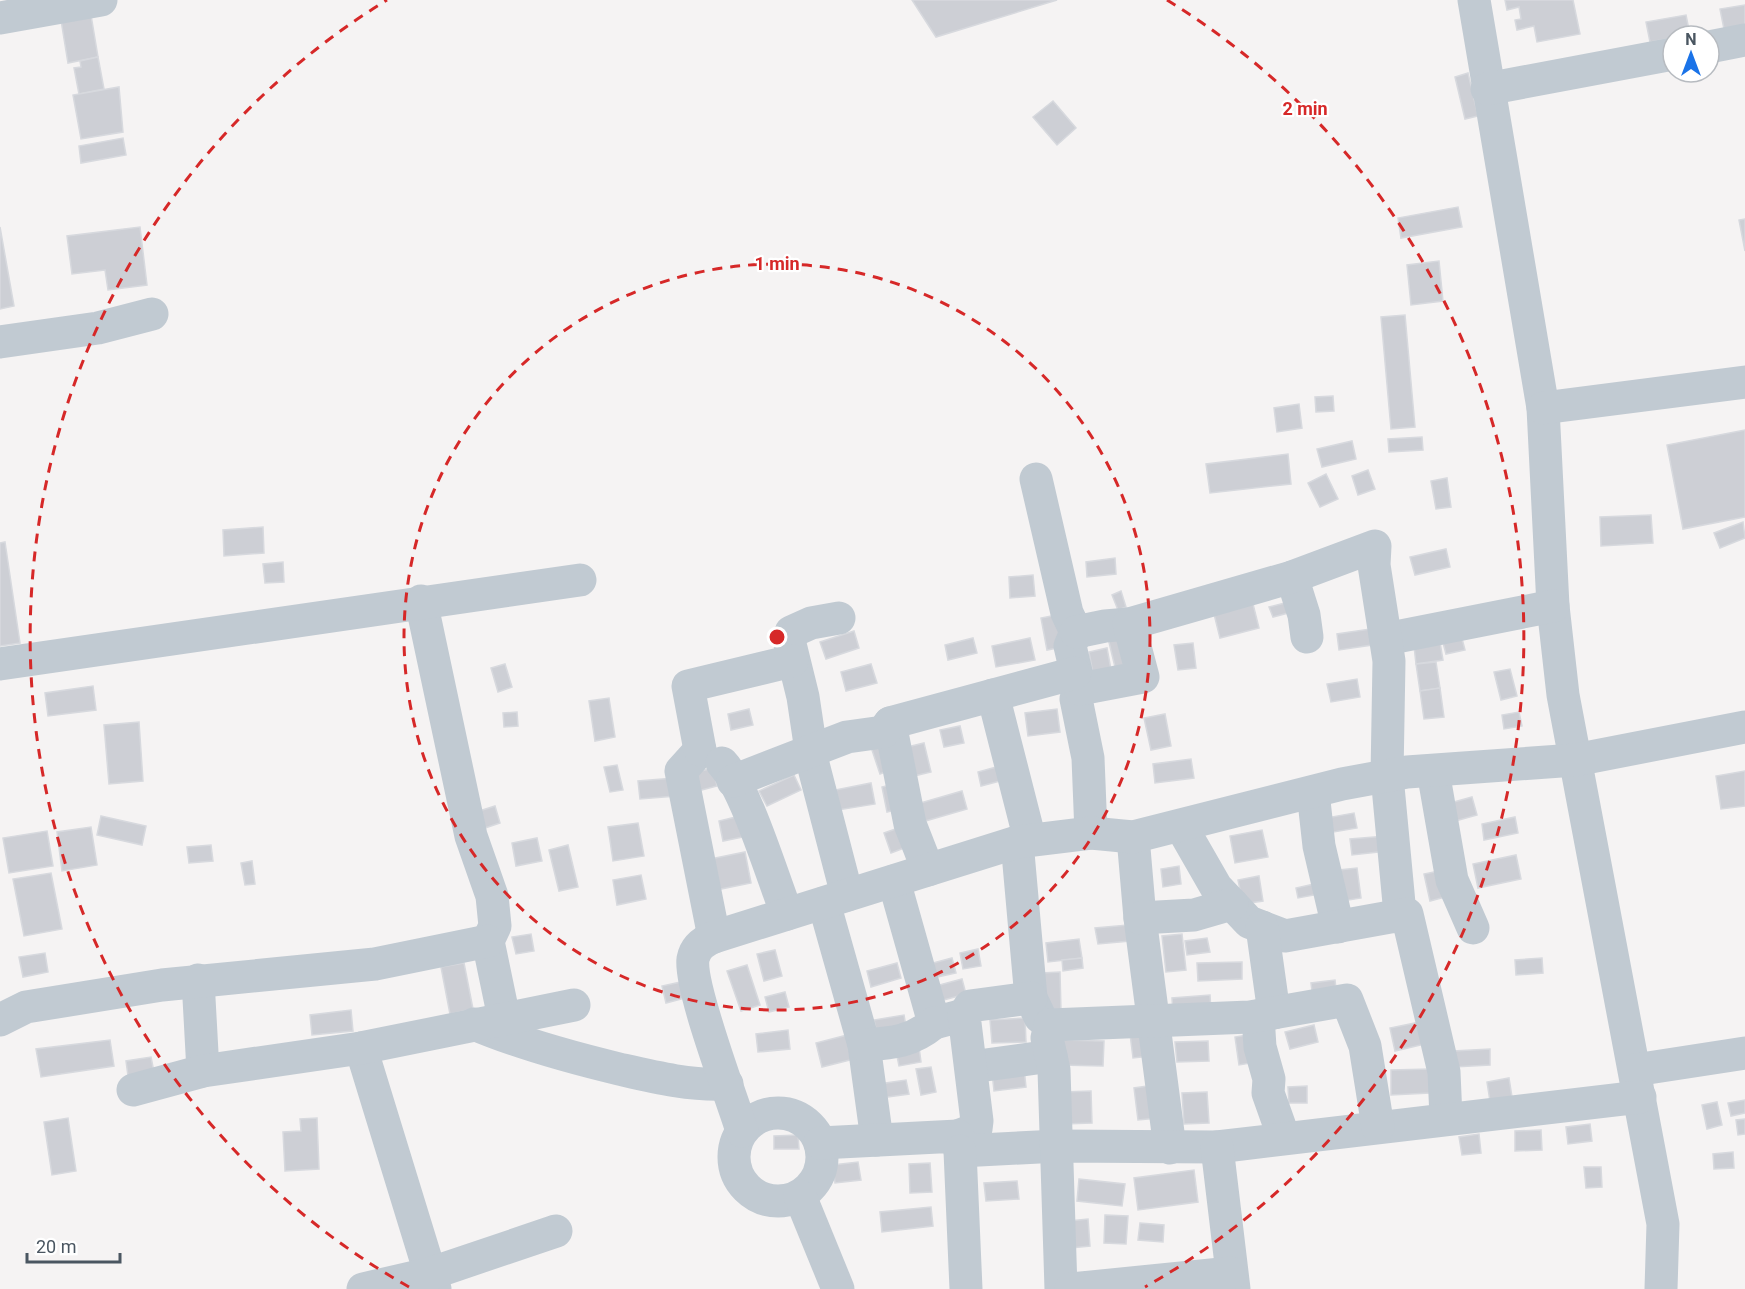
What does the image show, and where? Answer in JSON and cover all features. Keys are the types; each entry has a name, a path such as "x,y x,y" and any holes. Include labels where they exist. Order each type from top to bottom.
{"street":[{"path":"0,18 101,0"},
{"path":"1474,0 1487,89 1543,408 1553,606 1563,695 1663,1224 1661,1289"},
{"path":"1721,45 1745,40"},
{"path":"1487,89 1661,56"},
{"path":"0,342 98,328 152,314"},
{"path":"1543,408 1745,382"},
{"path":"1036,479 1066,613 1076,632"},
{"path":"1076,632 1129,624 1292,577 1375,546 1374,565 1389,661 1387,776 1400,914"},
{"path":"1292,577 1304,615 1307,637"},
{"path":"0,664 421,601 580,580"},
{"path":"421,601 471,836 492,896 495,926 488,941 489,1021"},
{"path":"1386,639 1553,606"},
{"path":"839,618 811,623 791,632 792,661 803,697 813,752 813,764 836,899 864,1045 876,1140"},
{"path":"734,781 847,737 883,732 890,723 993,695 1078,681 1143,677 1129,624"},
{"path":"1076,632 1070,646 1078,681 1076,699 1088,758 1091,833"},
{"path":"700,750 688,686 792,661"},
{"path":"993,695 1024,841 1031,998 1051,1041 1058,1146 1061,1289"},
{"path":"890,723 910,824 928,870"},
{"path":"742,1131 693,969 693,957 704,941 1024,841 1091,833 1133,837 1387,776 1575,760 1745,727"},
{"path":"700,750 715,757 729,771 787,914"},
{"path":"700,750 681,771 714,937"},
{"path":"1433,771 1452,880 1473,928"},
{"path":"1313,792 1319,846 1338,927"},
{"path":"1181,826 1216,887 1249,922 1286,936 1368,923 1407,914 1444,1072 1446,1118"},
{"path":"1133,837 1140,918 1170,1148"},
{"path":"894,881 949,1019 971,1067 976,1129 959,1143"},
{"path":"1140,918 1194,915 1232,904"},
{"path":"1262,927 1266,1014 1260,1047 1269,1079 1268,1094 1284,1138"},
{"path":"0,1020 26,1007 198,980 375,964 488,941"},
{"path":"198,980 203,1071"},
{"path":"864,1045 891,1043 918,1036 970,1006 1031,998"},
{"path":"971,1067 1051,1041 1154,1020 1184,1021 1266,1014 1347,1000 1365,1046 1378,1126"},
{"path":"133,1090 203,1071 361,1048 574,1005"},
{"path":"489,1021 514,1041 605,1065 706,1085 727,1084"},
{"path":"361,1048 434,1281"},
{"path":"820,1143 876,1140 1058,1146 1217,1147 1446,1118 1637,1084 1745,1053"},
{"path":"777,1114 803,1121 820,1143 822,1158 819,1172 812,1186 800,1196 786,1201 770,1201 756,1196 744,1186 737,1173 734,1159 736,1145 742,1131 764,1116 777,1114"},
{"path":"959,1143 966,1289"},
{"path":"1071,1289 1233,1281 1217,1147"},
{"path":"800,1196 838,1289"},
{"path":"363,1289 434,1281 556,1231"}],"building":[{"path":"912,0 1057,0 936,37"},
{"path":"1505,0 1573,0 1580,34 1537,42 1534,26 1517,30 1515,20 1521,19 1519,7 1507,10"},
{"path":"1745,5 1745,25 1724,29 1720,9"},
{"path":"91,15 98,57 68,63 61,20"},
{"path":"1686,15 1688,24 1661,24 1661,40 1650,42 1646,22"},
{"path":"98,57 104,89 79,94 74,68 81,67 80,61"},
{"path":"1468,73 1478,116 1465,119 1455,77"},
{"path":"119,87 123,132 81,139 73,95"},
{"path":"1053,101 1076,128 1057,145 1033,117"},
{"path":"123,138 126,155 81,163 79,146"},
{"path":"1458,207 1462,227 1401,238 1398,218"},
{"path":"1745,219 1745,251 1739,220"},
{"path":"0,227 14,306 0,309"},
{"path":"140,227 147,285 108,290 105,270 72,274 67,236"},
{"path":"1439,261 1443,301 1411,305 1407,265"},
{"path":"1405,315 1415,427 1391,429 1381,317"},
{"path":"1333,396 1334,411 1316,412 1315,397"},
{"path":"1299,404 1302,428 1277,432 1274,408"},
{"path":"1745,430 1745,517 1683,529 1667,445"},
{"path":"1422,437 1423,450 1389,452 1388,439"},
{"path":"1352,441 1356,459 1322,467 1317,449"},
{"path":"1288,454 1291,484 1210,493 1206,464"},
{"path":"1368,470 1375,489 1358,495 1352,476"},
{"path":"1326,474 1338,499 1320,507 1308,483"},
{"path":"1447,478 1451,507 1436,509 1431,481"},
{"path":"1651,515 1653,543 1601,546 1600,517"},
{"path":"1743,522 1745,538 1720,548 1714,533"},
{"path":"263,527 264,553 224,556 223,530"},
{"path":"5,542 20,643 0,646 0,543"},
{"path":"1446,549 1450,567 1415,575 1410,557"},
{"path":"1115,558 1116,574 1087,577 1086,562"},
{"path":"283,562 284,582 265,583 263,564"},
{"path":"1033,575 1035,596 1010,598 1009,577"},
{"path":"1121,591 1126,607 1118,610 1112,595"},
{"path":"1252,600 1259,628 1220,638 1213,610"},
{"path":"1293,601 1296,611 1273,617 1269,607"},
{"path":"1057,615 1063,647 1047,650 1041,618"},
{"path":"1370,629 1372,645 1339,650 1337,634"},
{"path":"854,631 859,648 826,659 820,642"},
{"path":"1122,631 1129,664 1115,667 1107,634"},
{"path":"1460,631 1465,650 1446,654 1441,635"},
{"path":"973,638 977,653 948,660 945,645"},
{"path":"1030,638 1035,660 996,667 992,646"},
{"path":"1440,642 1443,660 1416,664 1414,646"},
{"path":"1193,643 1196,668 1178,670 1174,645"},
{"path":"1107,648 1112,675 1094,679 1089,652"},
{"path":"1436,662 1440,688 1420,691 1416,664"},
{"path":"505,664 512,687 498,692 491,668"},
{"path":"871,664 877,683 846,691 841,672"},
{"path":"1510,669 1517,696 1501,700 1494,672"},
{"path":"1357,679 1360,697 1331,702 1327,684"},
{"path":"93,686 96,710 48,716 45,693"},
{"path":"1440,688 1444,717 1424,719 1420,691"},
{"path":"609,698 615,737 595,741 589,701"},
{"path":"749,709 753,725 731,730 728,714"},
{"path":"1057,709 1060,732 1028,736 1025,713"},
{"path":"517,712 518,726 504,727 503,713"},
{"path":"1519,712 1522,726 1504,729 1502,715"},
{"path":"1165,714 1171,746 1151,750 1144,718"},
{"path":"139,722 143,781 109,784 104,725"},
{"path":"960,726 964,743 944,747 940,730"},
{"path":"887,739 896,768 880,774 870,744"},
{"path":"924,743 931,772 914,776 907,747"},
{"path":"1191,759 1194,778 1155,783 1153,764"},
{"path":"617,765 623,790 610,792 604,767"},
{"path":"1000,766 1004,780 981,786 978,772"},
{"path":"713,768 717,786 694,792 689,774"},
{"path":"1745,771 1745,806 1721,809 1716,776"},
{"path":"794,775 801,790 767,806 759,791"},
{"path":"674,778 676,796 640,799 638,781"},
{"path":"871,783 875,804 838,810 835,790"},
{"path":"898,783 903,808 887,812 882,787"},
{"path":"962,791 967,809 922,822 917,804"},
{"path":"1472,797 1477,815 1448,823 1443,805"},
{"path":"495,806 500,823 482,829 476,812"},
{"path":"1354,813 1357,828 1328,833 1326,818"},
{"path":"744,815 748,836 723,841 719,821"},
{"path":"101,816 146,826 142,845 97,835"},
{"path":"1515,817 1518,833 1484,840 1482,824"},
{"path":"638,823 644,856 613,861 608,827"},
{"path":"904,826 912,845 891,853 884,833"},
{"path":"91,827 97,865 62,871 57,832"},
{"path":"1262,830 1268,857 1235,863 1230,836"},
{"path":"47,831 53,866 9,873 3,838"},
{"path":"1386,836 1387,851 1352,855 1350,839"},
{"path":"537,838 542,861 516,866 512,843"},
{"path":"211,845 213,861 189,863 187,847"},
{"path":"568,845 578,887 559,891 549,850"},
{"path":"745,852 751,883 716,890 710,859"},
{"path":"1516,855 1521,879 1478,888 1473,864"},
{"path":"252,861 255,884 245,885 241,863"},
{"path":"1179,866 1181,884 1163,887 1161,869"},
{"path":"1357,868 1361,898 1343,901 1339,870"},
{"path":"1444,870 1449,896 1430,901 1424,874"},
{"path":"51,873 62,929 24,936 13,879"},
{"path":"641,875 646,899 617,905 613,880"},
{"path":"1259,876 1263,901 1243,904 1238,880"},
{"path":"1323,882 1325,893 1298,898 1296,888"},
{"path":"1128,925 1130,941 1098,944 1095,928"},
{"path":"531,934 534,951 516,954 512,937"},
{"path":"1182,934 1186,970 1166,972 1162,936"},
{"path":"1207,938 1210,952 1187,955 1185,941"},
{"path":"1079,939 1082,958 1048,962 1046,943"},
{"path":"978,949 981,966 963,969 960,953"},
{"path":"775,950 782,976 764,981 757,954"},
{"path":"45,953 48,972 23,977 19,957"},
{"path":"952,958 956,973 937,977 933,963"},
{"path":"1082,958 1083,968 1063,971 1062,960"},
{"path":"1542,958 1543,973 1516,975 1515,960"},
{"path":"1242,962 1242,979 1198,981 1197,963"},
{"path":"464,963 473,1009 450,1014 441,967"},
{"path":"897,963 901,978 871,987 867,971"},
{"path":"747,965 760,1005 741,1011 727,971"},
{"path":"1060,972 1061,1011 1042,1012 1041,973"},
{"path":"962,979 966,994 936,1002 932,987"},
{"path":"1335,980 1337,997 1313,1000 1311,983"},
{"path":"681,982 685,998 666,1003 662,986"},
{"path":"785,992 789,1007 769,1012 765,997"},
{"path":"1210,995 1211,1012 1173,1014 1172,998"},
{"path":"351,1010 353,1031 312,1035 310,1015"},
{"path":"904,1015 907,1032 878,1038 874,1020"},
{"path":"1025,1018 1026,1042 992,1043 990,1020"},
{"path":"1420,1022 1425,1044 1395,1051 1390,1028"},
{"path":"1314,1025 1318,1042 1290,1049 1285,1032"},
{"path":"788,1030 790,1049 758,1052 756,1034"},
{"path":"1147,1032 1150,1056 1133,1058 1130,1034"},
{"path":"855,1033 862,1057 822,1067 816,1043"},
{"path":"1252,1034 1257,1062 1239,1065 1235,1037"},
{"path":"110,1040 114,1066 41,1077 36,1049"},
{"path":"1061,1040 1104,1041 1103,1066 1060,1065"},
{"path":"1208,1041 1209,1061 1177,1062 1175,1042"},
{"path":"919,1047 921,1062 899,1066 896,1051"},
{"path":"1490,1049 1490,1065 1454,1067 1453,1051"},
{"path":"151,1057 154,1072 128,1076 126,1061"},
{"path":"931,1067 936,1092 921,1095 916,1069"},
{"path":"1024,1068 1026,1087 994,1091 992,1072"},
{"path":"1430,1069 1430,1093 1391,1095 1391,1070"},
{"path":"1509,1078 1512,1097 1490,1101 1487,1082"},
{"path":"906,1080 909,1094 881,1098 879,1084"},
{"path":"1154,1085 1158,1118 1138,1120 1134,1088"},
{"path":"1307,1086 1307,1103 1289,1103 1288,1087"},
{"path":"1091,1091 1092,1123 1064,1124 1063,1092"},
{"path":"1207,1092 1209,1123 1184,1124 1182,1093"},
{"path":"1745,1100 1745,1113 1731,1116 1728,1103"},
{"path":"1717,1102 1722,1125 1707,1129 1702,1105"},
{"path":"68,1118 76,1171 52,1175 44,1122"},
{"path":"317,1118 319,1169 285,1171 283,1132 301,1131 300,1119"},
{"path":"1745,1119 1745,1134 1738,1135 1736,1120"},
{"path":"1590,1124 1592,1141 1568,1144 1566,1127"},
{"path":"1541,1130 1542,1150 1515,1151 1515,1131"},
{"path":"1479,1134 1481,1153 1462,1155 1459,1137"},
{"path":"798,1135 799,1149 774,1149 774,1136"},
{"path":"1733,1152 1734,1168 1714,1169 1713,1154"},
{"path":"858,1162 861,1180 835,1183 833,1165"},
{"path":"930,1163 932,1192 910,1193 909,1164"},
{"path":"1584,1167 1601,1167 1602,1187 1586,1188"},
{"path":"1194,1170 1198,1202 1138,1210 1134,1178"},
{"path":"1079,1179 1125,1184 1122,1206 1077,1201"},
{"path":"1017,1181 1019,1199 986,1201 984,1183"},
{"path":"931,1207 933,1226 882,1232 880,1212"},
{"path":"1105,1215 1128,1216 1126,1244 1104,1243"},
{"path":"1088,1219 1090,1246 1071,1248 1069,1221"},
{"path":"1140,1223 1164,1225 1163,1242 1138,1240"}]}
